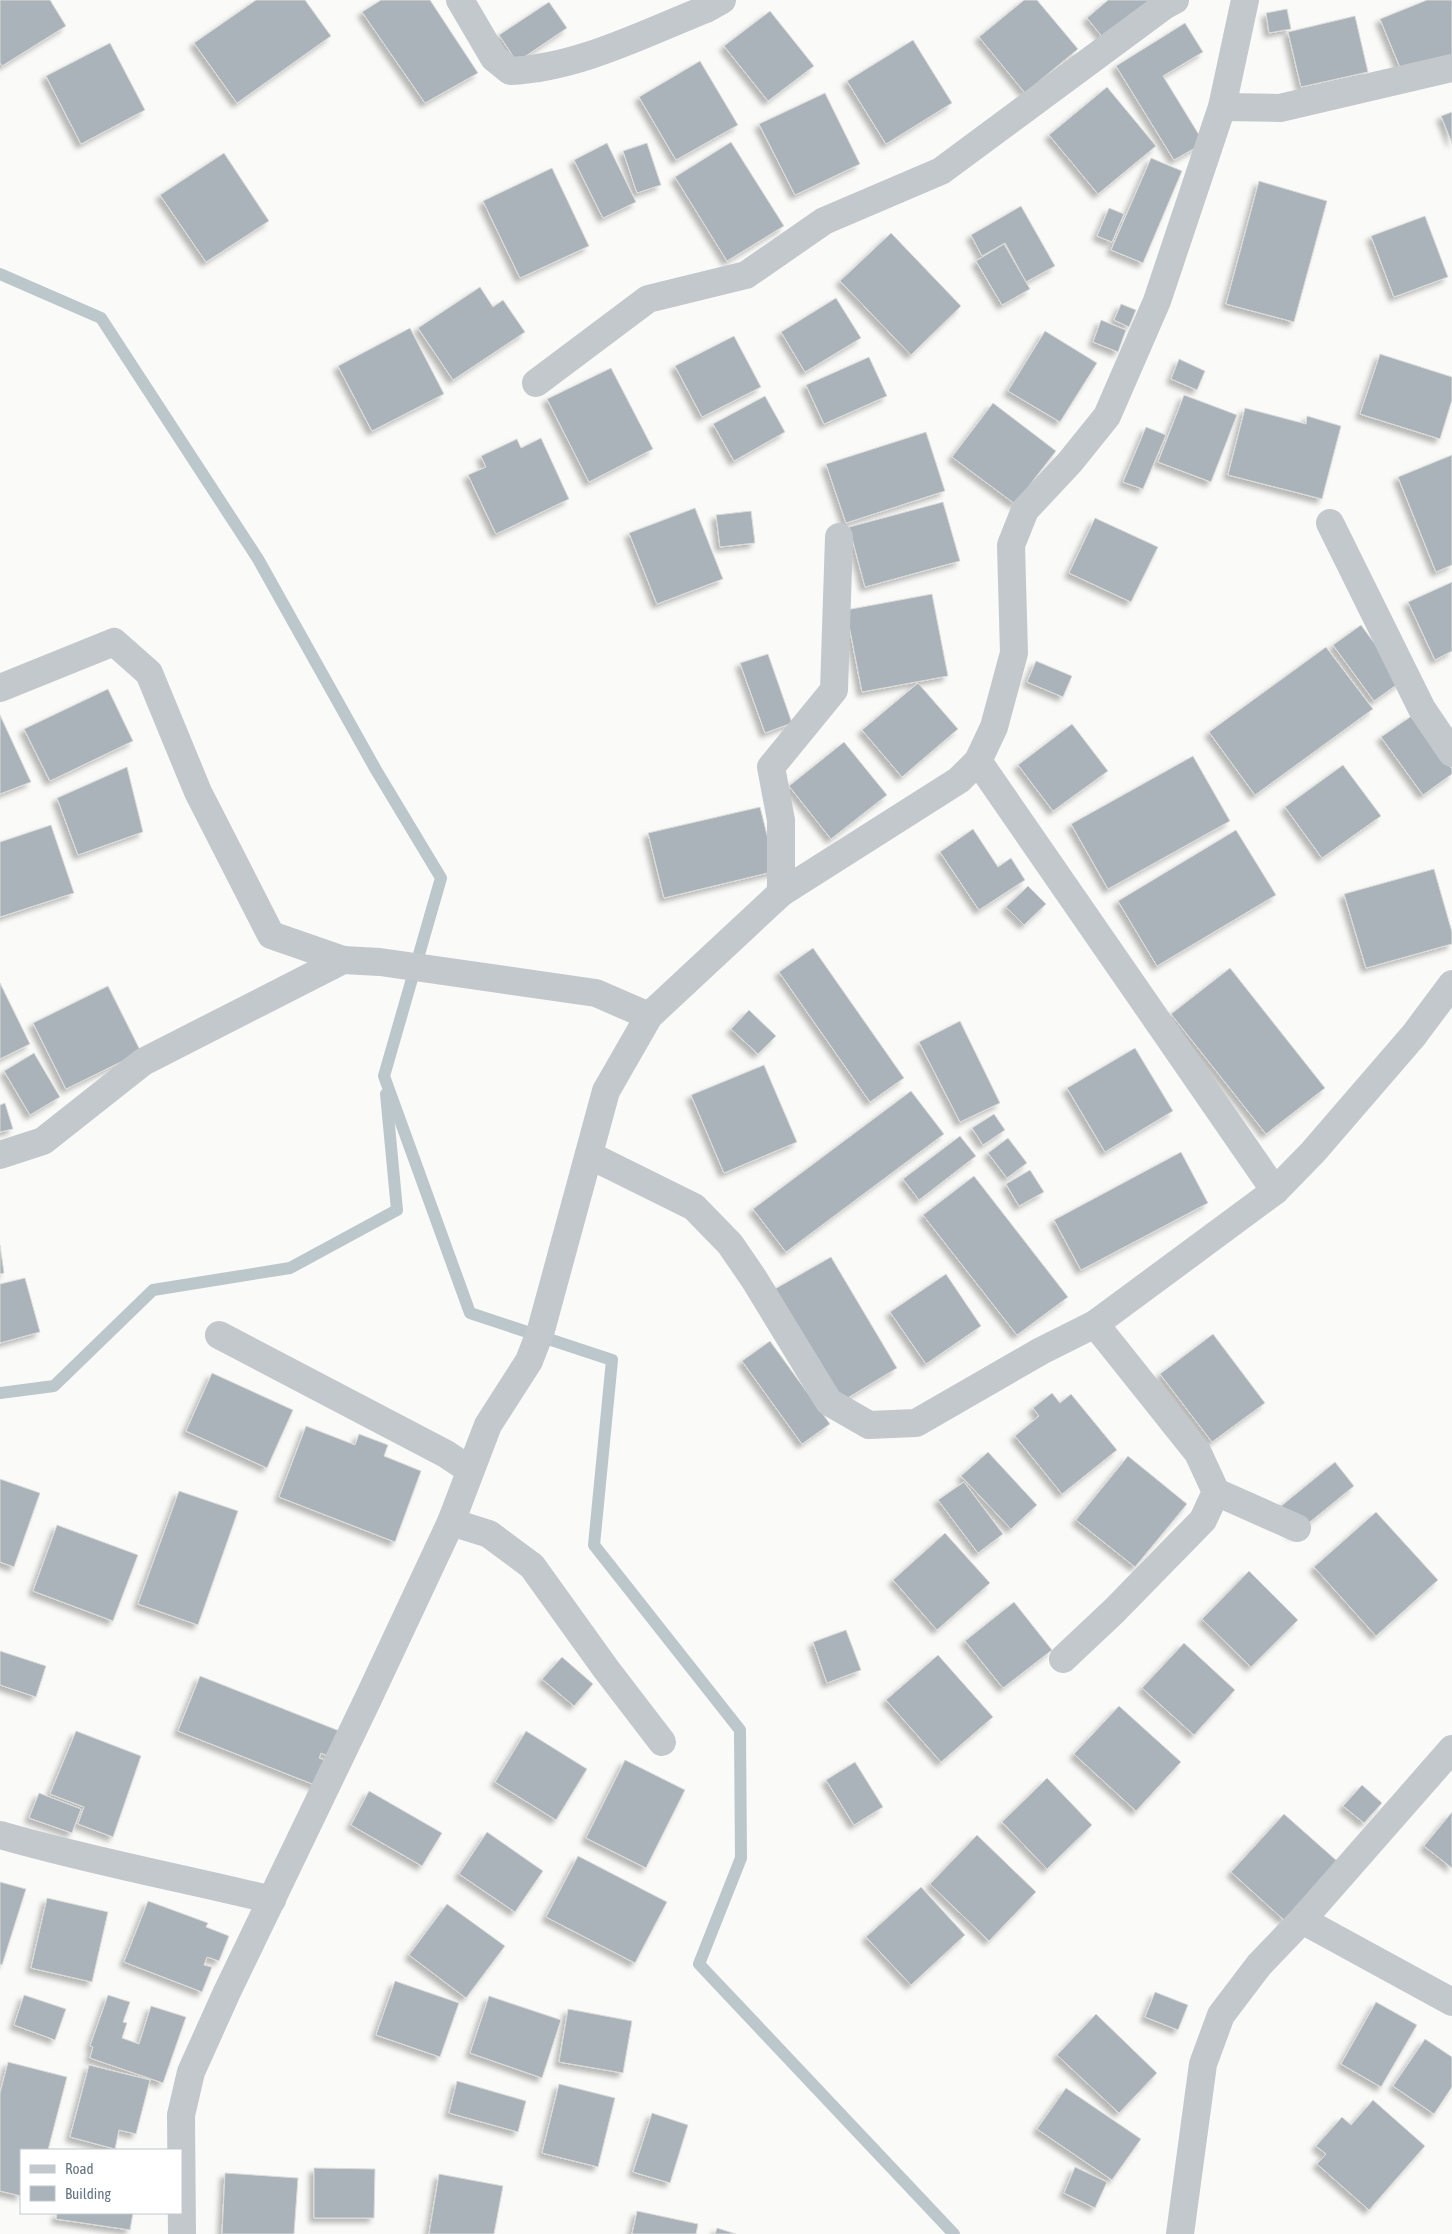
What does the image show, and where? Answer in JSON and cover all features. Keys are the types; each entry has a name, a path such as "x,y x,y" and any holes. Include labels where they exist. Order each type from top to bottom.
{"street":[{"path":"460,0 494,58 510,71 534,70 594,53 706,9 722,0"},
{"path":"536,383 648,299 746,275 824,221 941,171 1164,6 1175,0"},
{"path":"181,2149 181,2115 191,2072 227,1992 451,1522 488,1425 529,1361 541,1330 606,1091 649,1016 781,893 959,780 978,761 994,727 1014,653 1011,545 1026,510 1070,462 1107,416 1157,301 1222,107 1245,0"},
{"path":"1222,107 1280,108 1452,68"},
{"path":"1330,523 1422,709 1452,753"},
{"path":"781,893 781,820 771,767 834,690 839,537"},
{"path":"0,688 114,642 149,673 198,792 271,935 344,960 380,962 596,993 649,1016"},
{"path":"978,761 1275,1190"},
{"path":"0,1155 43,1141 142,1062 344,960"},
{"path":"589,1154 694,1207 730,1244 754,1279 829,1402 869,1426 916,1423 1041,1351 1095,1324 1275,1190 1314,1152 1414,1035 1452,984"},
{"path":"1095,1324 1198,1453 1216,1492 1297,1528"},
{"path":"218,1335 446,1454 470,1470"},
{"path":"1063,1658 1114,1611 1203,1520 1216,1492"},
{"path":"451,1522 489,1534 532,1566 606,1669 662,1742"},
{"path":"1180,2234 1203,2064 1221,2015 1259,1965 1302,1920 1452,1749"},
{"path":"0,1835 63,1853 160,1873 272,1900"},
{"path":"1302,1920 1452,2002"},
{"path":"182,2214 182,2234"}],"building":[{"path":"0,0 50,0 66,26 2,66 0,63"},
{"path":"256,0 305,0 331,36 237,103 194,43"},
{"path":"381,0 430,0 478,73 425,103 362,12"},
{"path":"1024,0 1037,0 1078,49 1025,93 979,37"},
{"path":"1108,0 1153,0 1104,39 1087,18"},
{"path":"1427,0 1452,0 1452,58 1404,77 1380,19"},
{"path":"549,2 567,28 517,62 499,35"},
{"path":"1287,9 1291,29 1269,33 1266,13"},
{"path":"770,11 814,66 768,101 724,46"},
{"path":"1355,16 1368,72 1301,87 1288,32"},
{"path":"1185,23 1203,52 1163,76 1204,143 1174,160 1116,66"},
{"path":"913,40 952,103 886,144 847,81"},
{"path":"110,43 145,110 81,144 46,76"},
{"path":"700,61 738,125 676,160 639,97"},
{"path":"1107,87 1156,146 1098,194 1049,135"},
{"path":"825,93 860,164 795,195 759,124"},
{"path":"1452,112 1452,143 1441,116"},
{"path":"731,142 784,226 727,261 675,177"},
{"path":"607,143 636,202 603,218 574,160"},
{"path":"647,143 661,185 637,193 623,151"},
{"path":"224,153 269,221 206,262 160,195"},
{"path":"1151,158 1182,171 1143,263 1111,250"},
{"path":"552,168 589,246 520,278 483,201"},
{"path":"1259,181 1327,201 1294,322 1226,304"},
{"path":"1021,206 1055,266 1026,282 1005,243 982,256 971,235"},
{"path":"1109,208 1124,214 1112,242 1097,236"},
{"path":"1425,216 1448,277 1394,297 1371,236"},
{"path":"891,233 961,306 911,355 840,281"},
{"path":"1004,244 1030,289 1002,305 976,261"},
{"path":"480,287 493,307 503,300 525,332 453,380 418,328"},
{"path":"836,298 861,338 805,372 781,332"},
{"path":"1121,304 1136,310 1129,327 1114,320"},
{"path":"1101,320 1126,330 1118,352 1093,342"},
{"path":"410,328 444,394 372,431 338,366"},
{"path":"1045,331 1097,363 1060,422 1008,391"},
{"path":"734,336 761,387 702,417 675,366"},
{"path":"1380,354 1452,377 1452,400 1440,439 1360,414"},
{"path":"869,357 887,396 824,424 806,385"},
{"path":"1179,359 1205,371 1197,390 1171,379"},
{"path":"611,368 653,449 589,482 547,399"},
{"path":"1184,395 1237,415 1211,482 1158,462"},
{"path":"765,396 785,432 734,461 713,424"},
{"path":"993,403 1056,451 1015,504 952,457"},
{"path":"1245,408 1306,424 1307,416 1341,426 1322,499 1228,475"},
{"path":"1146,427 1166,435 1143,489 1123,482"},
{"path":"926,432 945,491 846,523 826,464"},
{"path":"541,438 569,499 496,534 468,475 486,467 481,456 517,439 521,448"},
{"path":"1452,455 1452,565 1436,572 1398,477"},
{"path":"943,502 960,561 865,587 849,527"},
{"path":"695,508 723,579 657,604 629,533"},
{"path":"751,511 755,543 720,547 716,515"},
{"path":"1095,518 1158,547 1131,602 1069,573"},
{"path":"1452,582 1452,651 1435,660 1408,602"},
{"path":"932,594 948,676 862,692 846,610"},
{"path":"1361,625 1402,681 1374,701 1333,645"},
{"path":"1326,647 1373,709 1255,795 1209,732"},
{"path":"768,654 792,723 765,733 740,663"},
{"path":"1036,661 1072,676 1063,697 1027,682"},
{"path":"918,683 958,729 902,777 862,730"},
{"path":"108,689 133,741 50,781 24,729"},
{"path":"0,715 31,782 0,794"},
{"path":"1413,715 1452,769 1452,774 1423,795 1381,737"},
{"path":"1072,724 1108,771 1053,811 1018,765"},
{"path":"844,742 887,795 831,839 789,786"},
{"path":"1193,756 1230,821 1108,889 1071,824"},
{"path":"1343,765 1381,816 1322,858 1285,807"},
{"path":"127,767 143,832 78,855 57,798"},
{"path":"760,807 776,871 664,898 648,833"},
{"path":"51,825 74,893 0,917 0,842"},
{"path":"973,829 998,867 1011,858 1025,880 979,910 940,852"},
{"path":"1236,830 1276,895 1157,966 1118,901"},
{"path":"1434,869 1452,932 1452,944 1366,968 1344,894"},
{"path":"1028,886 1046,904 1024,925 1006,907"},
{"path":"813,948 904,1078 870,1102 779,972"},
{"path":"1230,968 1325,1088 1266,1134 1171,1014"},
{"path":"0,983 30,1044 0,1059"},
{"path":"108,986 141,1052 66,1089 33,1023"},
{"path":"749,1010 776,1036 758,1054 731,1029"},
{"path":"960,1021 1000,1103 960,1122 919,1042"},
{"path":"1135,1048 1173,1111 1105,1152 1067,1088"},
{"path":"34,1053 60,1097 30,1115 4,1071"},
{"path":"764,1065 797,1142 724,1173 691,1095"},
{"path":"911,1091 944,1134 786,1252 753,1209"},
{"path":"5,1103 13,1129 0,1132 0,1105"},
{"path":"994,1114 1005,1130 983,1145 972,1128"},
{"path":"960,1136 976,1156 919,1200 903,1179"},
{"path":"1008,1138 1027,1163 1007,1178 988,1153"},
{"path":"1181,1152 1208,1203 1081,1270 1054,1220"},
{"path":"1030,1170 1044,1192 1019,1206 1006,1184"},
{"path":"974,1176 1068,1297 1017,1335 923,1215"},
{"path":"0,1245 4,1273 0,1274"},
{"path":"831,1257 897,1368 841,1402 773,1290"},
{"path":"946,1274 981,1326 926,1364 890,1312"},
{"path":"25,1278 40,1332 0,1343 0,1284"},
{"path":"1213,1334 1265,1403 1212,1442 1160,1374"},
{"path":"770,1341 830,1424 802,1444 742,1361"},
{"path":"212,1373 293,1410 267,1468 186,1431"},
{"path":"1052,1393 1060,1403 1071,1394 1117,1450 1062,1494 1015,1436 1039,1416 1033,1408"},
{"path":"306,1426 355,1445 359,1434 388,1445 384,1456 421,1471 395,1542 279,1497"},
{"path":"988,1452 1037,1505 1011,1529 961,1476"},
{"path":"1128,1456 1187,1504 1135,1567 1076,1520"},
{"path":"1335,1462 1354,1486 1294,1535 1275,1511"},
{"path":"0,1479 40,1493 14,1567 0,1562"},
{"path":"964,1482 1003,1534 978,1553 938,1500"},
{"path":"179,1491 238,1511 198,1625 138,1604"},
{"path":"1376,1512 1438,1580 1376,1636 1314,1567"},
{"path":"57,1525 138,1555 113,1621 33,1591"},
{"path":"945,1533 990,1583 937,1630 893,1580"},
{"path":"1249,1571 1298,1620 1251,1667 1202,1619"},
{"path":"1014,1602 1052,1650 1003,1688 965,1641"},
{"path":"846,1630 861,1670 827,1683 813,1642"},
{"path":"1184,1643 1235,1690 1194,1735 1142,1688"},
{"path":"0,1651 46,1666 36,1697 0,1685"},
{"path":"938,1655 993,1717 941,1762 886,1700"},
{"path":"562,1657 593,1684 574,1706 542,1679"},
{"path":"200,1676 342,1732 332,1758 321,1753 319,1758 330,1762 320,1787 178,1731"},
{"path":"1119,1706 1181,1762 1136,1811 1074,1754"},
{"path":"76,1731 141,1756 113,1837 78,1824 84,1807 50,1794"},
{"path":"526,1731 587,1769 556,1820 495,1782"},
{"path":"625,1760 685,1790 646,1868 586,1838"},
{"path":"855,1762 883,1807 854,1825 826,1780"},
{"path":"1047,1778 1092,1825 1047,1869 1002,1822"},
{"path":"1362,1785 1382,1803 1364,1823 1343,1806"},
{"path":"369,1791 442,1833 422,1866 351,1825"},
{"path":"39,1793 81,1809 72,1833 29,1818"},
{"path":"1452,1812 1452,1868 1424,1846"},
{"path":"1284,1814 1337,1861 1284,1920 1231,1872"},
{"path":"487,1832 543,1871 515,1912 459,1874"},
{"path":"977,1835 1036,1892 989,1941 930,1884"},
{"path":"578,1856 667,1902 635,1963 546,1917"},
{"path":"0,1882 26,1889 2,1965 0,1964"},
{"path":"921,1887 965,1935 911,1985 866,1937"},
{"path":"47,1898 108,1912 92,1982 31,1968"},
{"path":"148,1901 208,1923 206,1927 229,1936 219,1961 207,1957 204,1965 212,1967 202,1992 124,1962"},
{"path":"447,1904 505,1946 466,1998 409,1955"},
{"path":"395,1981 459,2003 440,2057 376,2035"},
{"path":"1155,1992 1188,2005 1178,2030 1145,2017"},
{"path":"24,1995 66,2009 55,2040 14,2025"},
{"path":"108,1995 130,2002 123,2022 127,2023 122,2038 139,2044 151,2006 186,2017 163,2083 90,2058 93,2047 90,2046"},
{"path":"489,1996 561,2020 542,2078 470,2053"},
{"path":"1376,2002 1417,2025 1381,2087 1341,2064"},
{"path":"568,2009 632,2021 623,2073 559,2062"},
{"path":"1096,2014 1157,2073 1119,2113 1057,2055"},
{"path":"1425,2039 1452,2057 1452,2087 1434,2114 1393,2086"},
{"path":"8,2062 67,2077 48,2149 20,2149 20,2196 0,2191 0,2093"},
{"path":"89,2065 150,2080 136,2134 119,2130 115,2149 70,2137"},
{"path":"457,2081 526,2101 518,2132 449,2113"},
{"path":"559,2084 615,2098 598,2167 542,2153"},
{"path":"1066,2088 1141,2139 1112,2180 1037,2129"},
{"path":"1373,2100 1425,2146 1369,2210 1317,2164 1326,2154 1316,2146 1342,2117 1351,2125"},
{"path":"652,2113 688,2125 670,2183 633,2172"},
{"path":"1075,2167 1107,2182 1095,2208 1064,2193"},
{"path":"314,2168 375,2169 374,2218 314,2218"},
{"path":"225,2173 298,2178 294,2234 222,2234"},
{"path":"439,2174 503,2186 494,2234 429,2234"},
{"path":"637,2211 698,2224 696,2234 632,2234"},
{"path":"57,2214 133,2214 130,2230 56,2219"},
{"path":"717,2228 736,2234 715,2234"}],"waterway":[{"path":"0,274 101,318 258,559 376,770 441,878 384,1076 470,1313 612,1360 594,1545 740,1730 741,1858 699,1964 954,2234"},
{"path":"0,1393 54,1386 153,1290 290,1268 397,1210 386,1094"}]}
